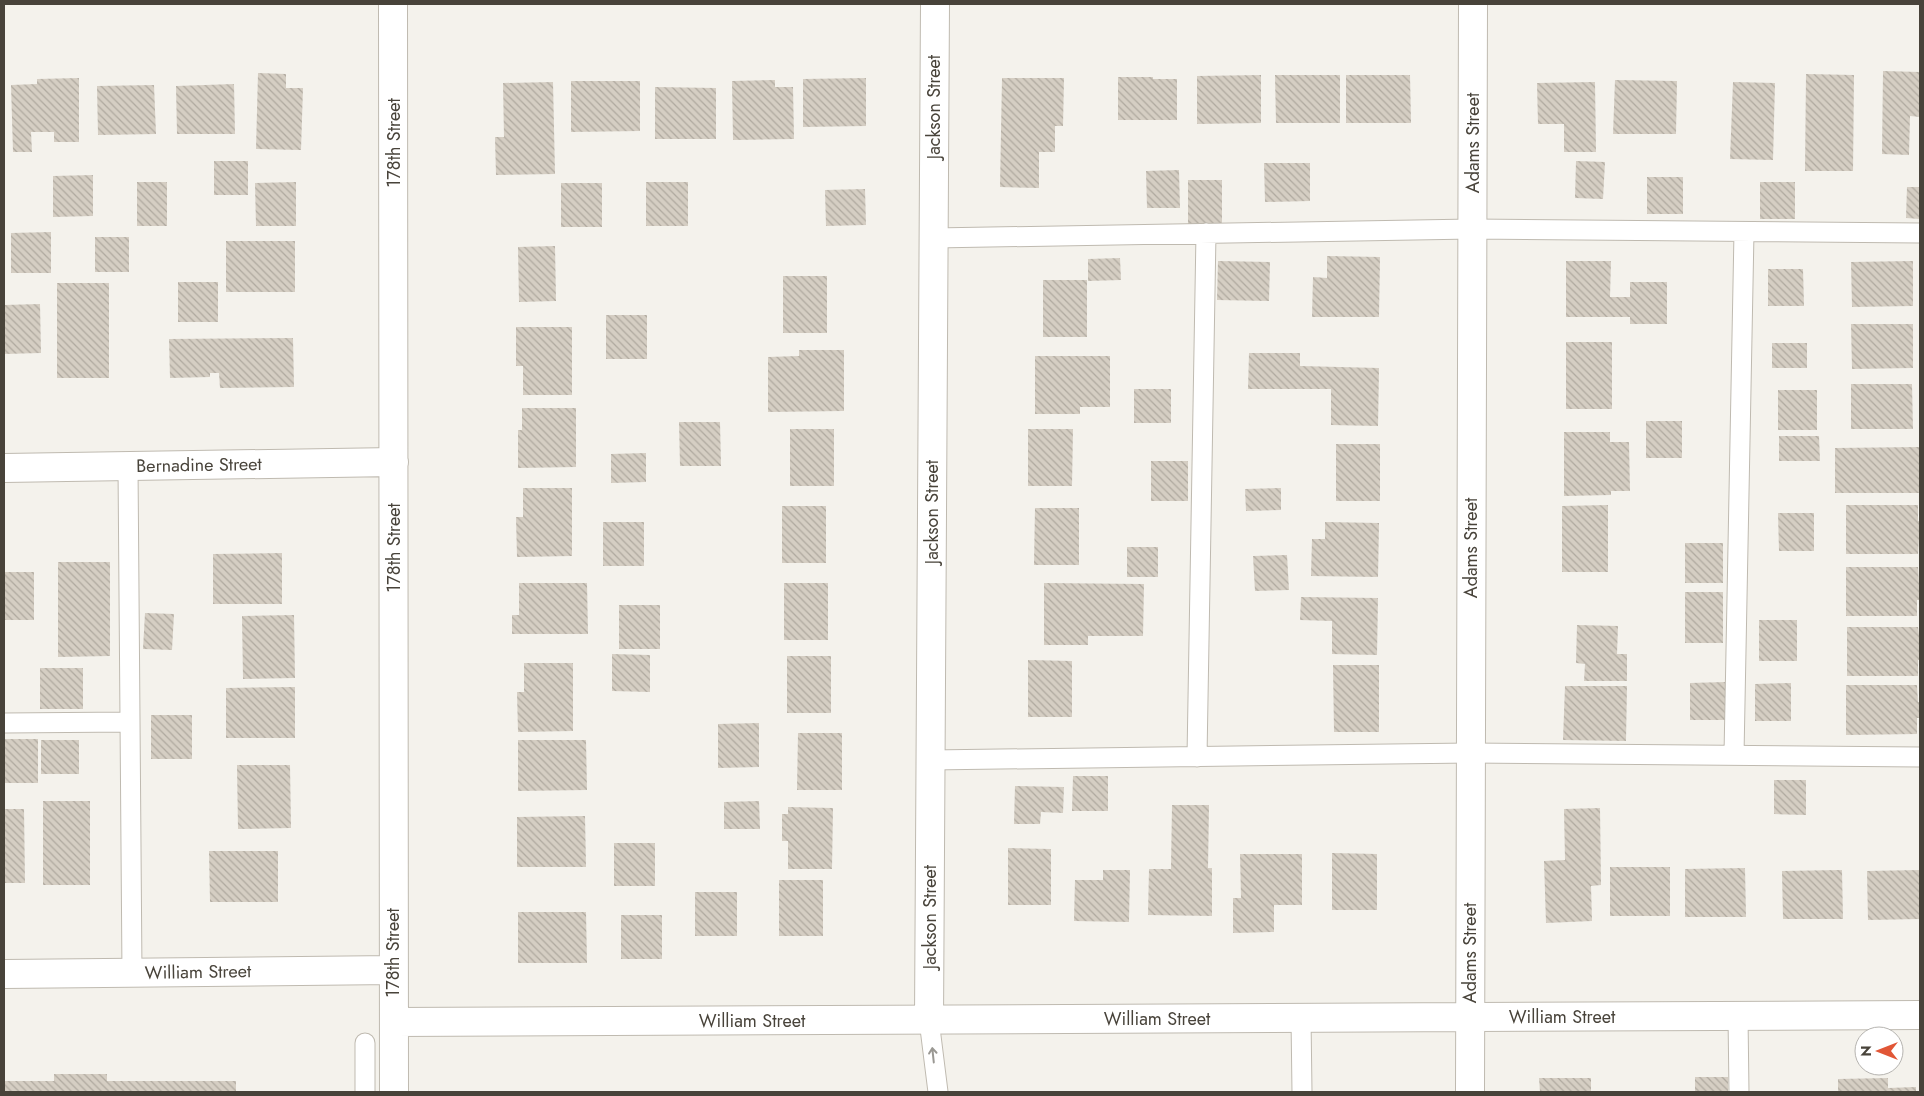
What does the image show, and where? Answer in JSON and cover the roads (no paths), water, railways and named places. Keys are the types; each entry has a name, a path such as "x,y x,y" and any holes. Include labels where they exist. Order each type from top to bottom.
{"street":[{"name":"178th Street","path":"393,4 394,1092"},
{"name":"Jackson Street","path":"929,1020 934,4"},
{"name":"Adams Street","path":"1470,1092 1473,4"},
{"name":"Bernadine Street","path":"4,468 394,462"},
{"name":"William Street","path":"4,974 393,970"},
{"name":"William Street","path":"394,1022 1920,1015"}],"lane":[{"path":"934,238 1472,229 1920,234"},
{"path":"1734,755 1744,232"},
{"path":"1197,757 1206,234"},
{"path":"128,466 132,973"},
{"path":"4,723 130,722"},
{"path":"931,760 1470,753 1920,757"},
{"path":"1738,1016 1739,1092"},
{"path":"1301,1018 1302,1092"},
{"path":"929,1020 937,1092"},
{"path":"365,1043 365,1092"}]}
